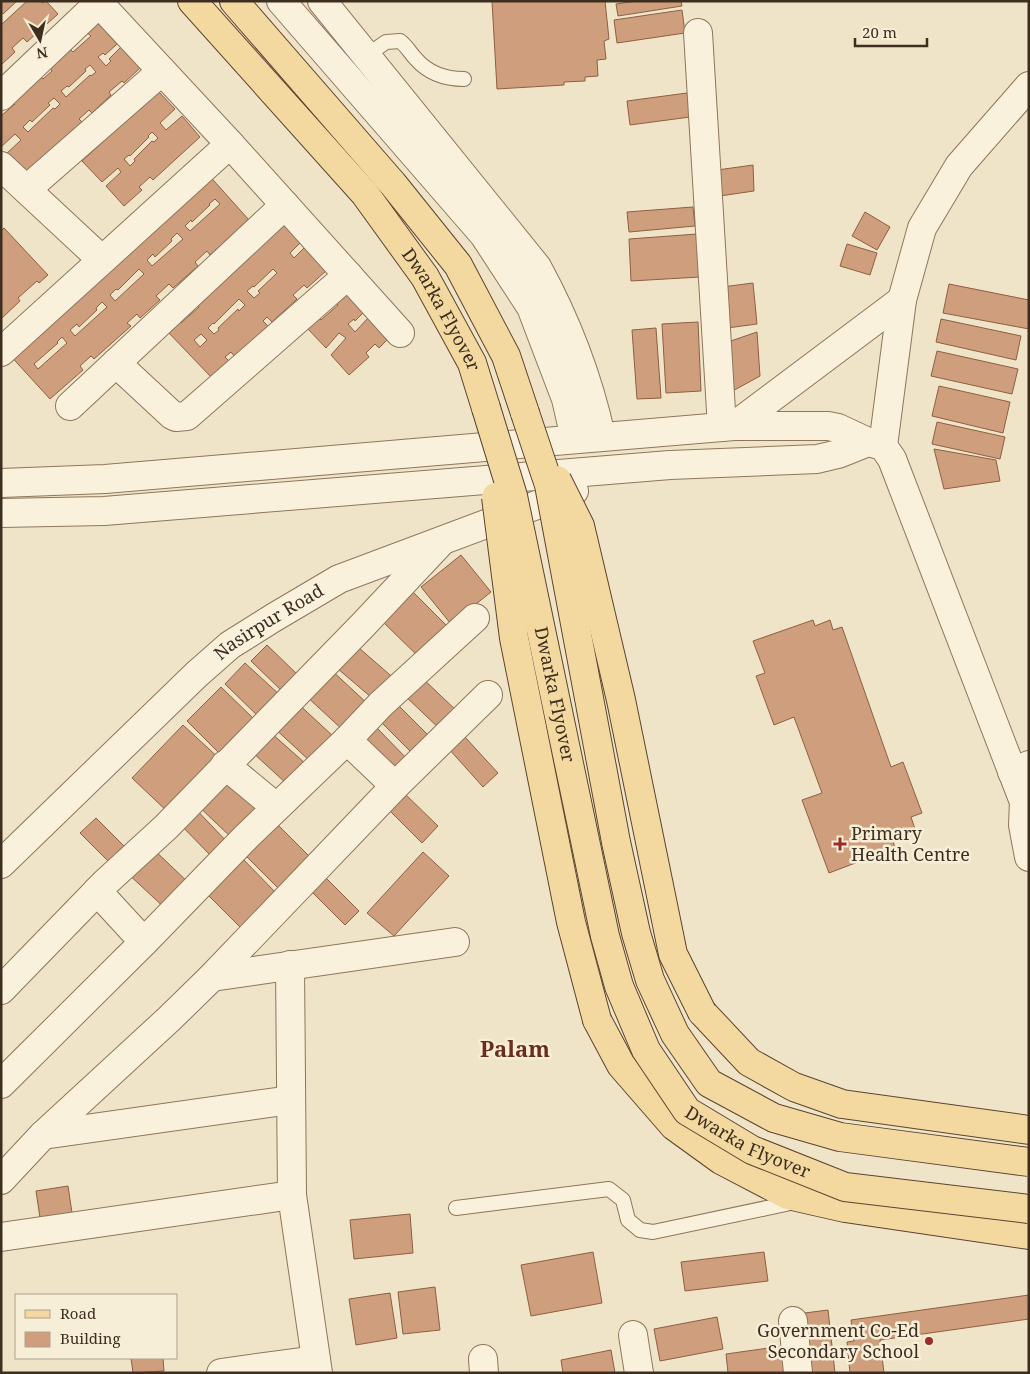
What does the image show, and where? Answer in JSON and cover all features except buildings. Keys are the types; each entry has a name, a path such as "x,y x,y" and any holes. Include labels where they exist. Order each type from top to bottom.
{"main road":[{"name":"Dwarka Flyover","path":"192,1 365,194 425,277 472,363 513,496 604,936 619,986 646,1050 687,1111 752,1150 845,1187 1028,1229"},
{"name":"Dwarka Flyover","path":"234,1 393,184 458,265 506,356 549,485 616,842 636,933 650,980 675,1034 709,1083 774,1118 840,1137 1029,1162"},
{"path":"486,408 514,638 570,922 597,1020 622,1065 674,1126 722,1160 788,1195 845,1208 1028,1229"},
{"path":"525,413 580,526 621,700 673,954 702,1012 749,1062 794,1087 842,1104 1027,1128"}],"street":[{"path":"280,1 484,235 531,306 566,399 588,437"},
{"path":"322,1 537,268 565,324 593,399 588,437"},
{"path":"1,96 98,2 230,144 400,333"},
{"path":"698,33 728,427"},
{"path":"27,189 162,71"},
{"path":"876,444 902,300 922,228 960,166 1029,86"},
{"path":"1,352 230,144"},
{"path":"1,166 102,260"},
{"path":"70,406 285,205"},
{"path":"116,363 172,416 186,416 348,275"},
{"path":"728,427 902,300"},
{"path":"1,483 105,479 588,437 728,427 828,426 838,428 876,444 892,459 1021,768 1027,804 1023,824 1029,857"},
{"path":"1,514 104,511 670,465 817,459 876,444"},
{"name":"Nasirpur Road","path":"1,864 197,674 230,646 273,618 339,580 578,489 591,481 595,472"},
{"path":"1,990 97,891 166,827 225,764 364,625 441,542"},
{"path":"1,1084 276,807 347,740 381,704 475,618"},
{"path":"1,1180 43,1136 212,977 395,786 488,695"},
{"path":"347,740 395,786"},
{"path":"225,764 276,807"},
{"path":"97,891 144,942"},
{"path":"212,977 455,942"},
{"path":"221,1373 317,1366 292,1195 290,965"},
{"path":"43,1136 291,1100"},
{"path":"1,1237 292,1195"},
{"path":"793,1321 798,1373"},
{"path":"633,1335 639,1373"}],"lane":[{"path":"366,56 386,42 400,41 416,60 435,74 450,79 464,79"},
{"path":"456,1208 609,1189 623,1200 628,1220 640,1230 653,1232 806,1199"}],"place":[{"name":"Primary Health Centre","path":"840,844"},
{"name":"Government Co-Ed Secondary School","path":"929,1341"}],"district":[{"name":"Palam","path":"515,1049"}]}
